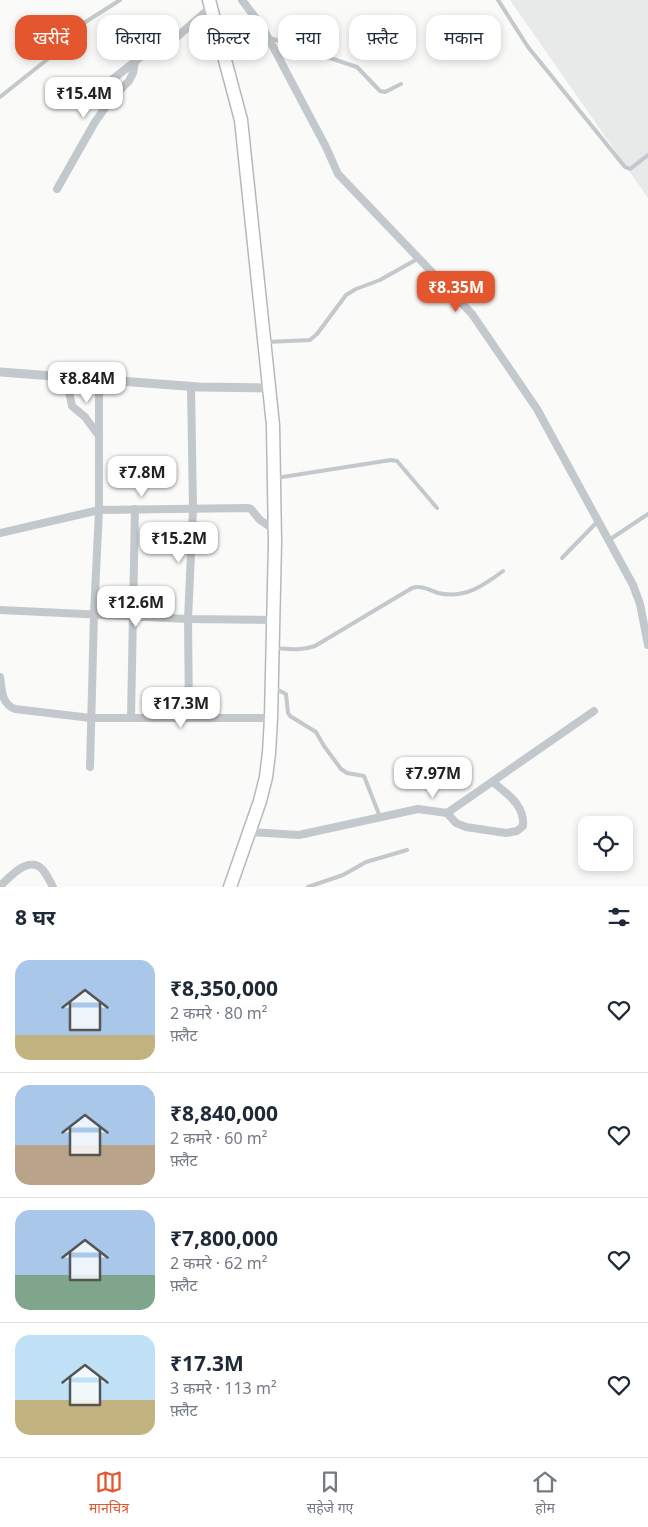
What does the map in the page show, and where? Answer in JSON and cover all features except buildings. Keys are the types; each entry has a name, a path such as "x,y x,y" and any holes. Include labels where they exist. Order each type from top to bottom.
{"highway":[{"path":"210,3 241,120 273,425 275,530 273,648 271,718 266,777 230,887"}],"street":[{"path":"242,0 269,38 326,147 338,174 472,314 532,401 638,596 648,645"},
{"path":"84,102 147,52 170,43 210,3"},
{"path":"57,189 95,122 112,98 129,80 133,73 135,61"},
{"path":"0,372 191,386 270,388"},
{"path":"66,376 72,406 85,417 99,436"},
{"path":"90,768 99,510 99,379"},
{"path":"189,718 188,619 192,509 191,386"},
{"path":"0,533 99,510 135,509 248,508 260,520 275,530"},
{"path":"131,718 135,509"},
{"path":"0,610 188,619 273,620"},
{"path":"0,677 3,697 7,705 11,707 92,718 271,718"},
{"path":"447,813 594,711"},
{"path":"249,832 299,835 418,808 447,813 456,824 466,827 506,833 517,831 523,826 524,818 519,806 513,798 493,782"},
{"path":"0,886 24,866 31,864 37,865 43,870 54,887"}],"lane":[{"path":"0,97 49,58 64,35 120,0"},
{"path":"498,0 528,47 624,167 630,169 648,156"},
{"path":"269,38 356,67 382,92 401,84"},
{"path":"264,342 310,340 318,334 346,296 356,289 380,280 419,258"},
{"path":"274,478 391,460 397,461 437,508"},
{"path":"608,540 648,514"},
{"path":"562,558 598,521"},
{"path":"273,648 297,650 315,646 412,588 423,587 435,592 453,595 465,594 478,589 504,571"},
{"path":"272,687 286,694 290,716 316,732 324,746 342,769 347,773 364,776 380,817"},
{"path":"308,887 343,875 366,862 407,850"}],"shaded area":[{"path":"510,0 648,0 648,198"}]}
